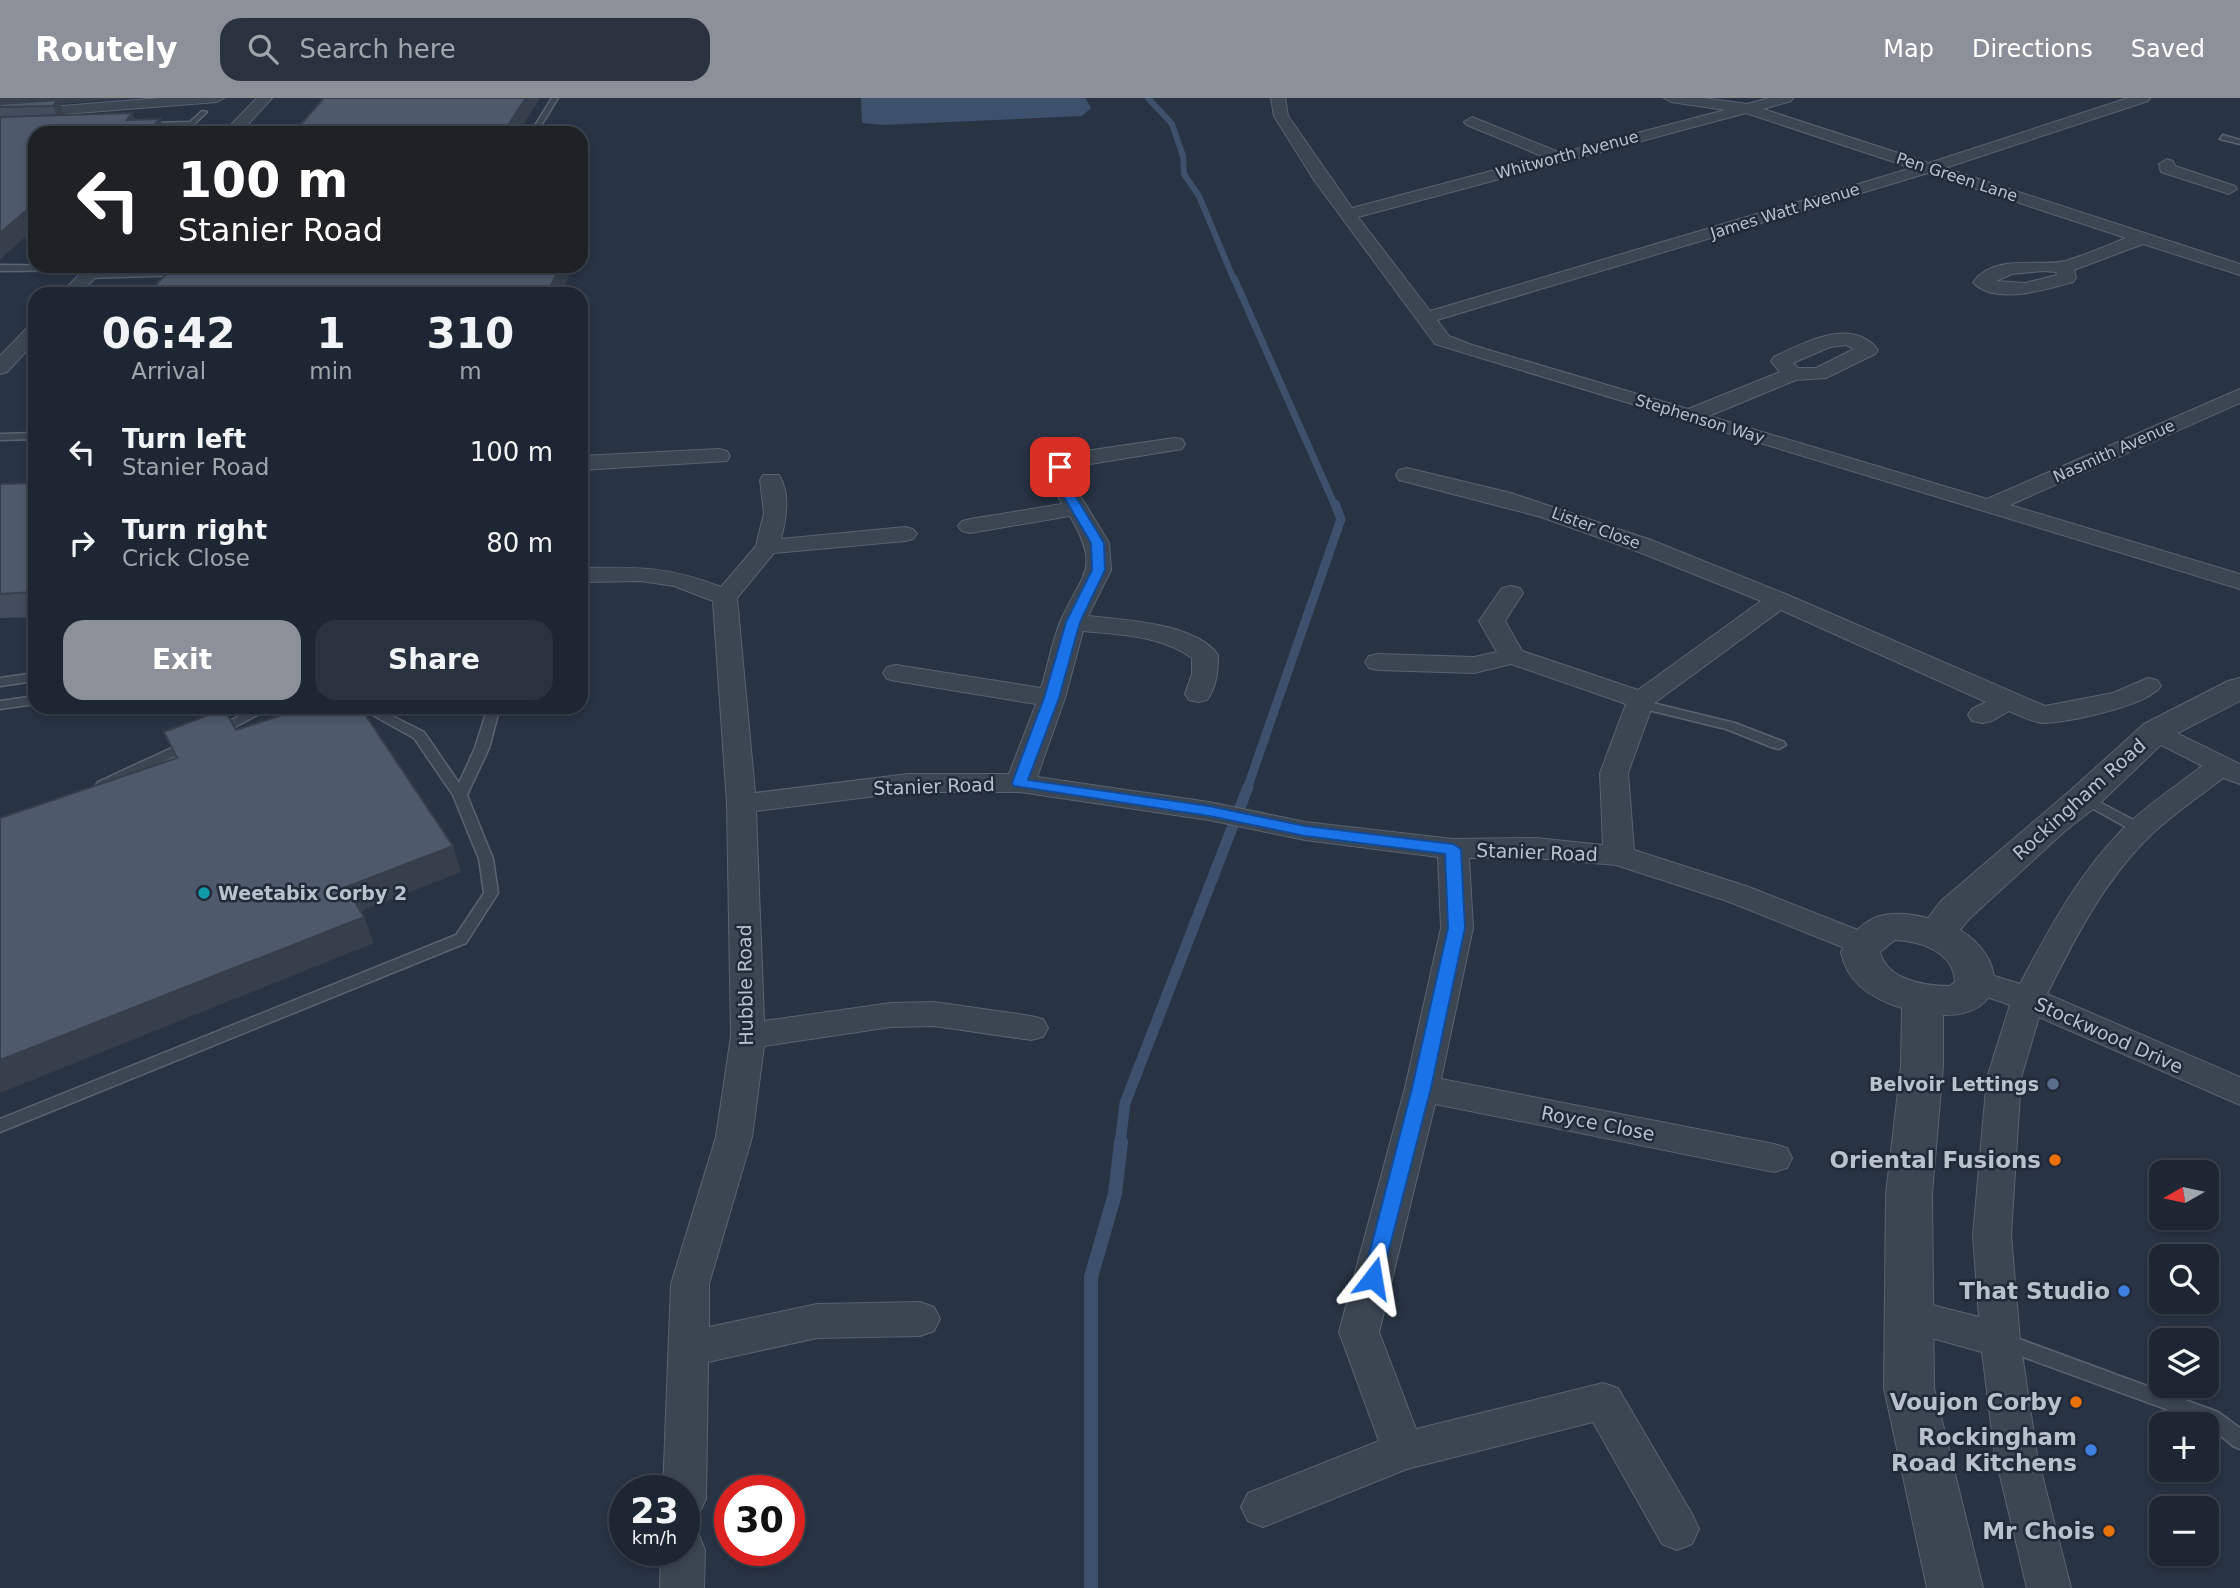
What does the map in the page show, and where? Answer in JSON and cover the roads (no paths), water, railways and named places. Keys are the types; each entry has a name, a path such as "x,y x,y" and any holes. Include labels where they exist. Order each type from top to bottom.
{"street":[{"path":"0,115 74,113 217,98"},
{"path":"238,126 265,98"},
{"name":"Stephenson Way","path":"1278,98 1281,116 1322,180 1443,340 1465,349 2240,582"},
{"name":"Pen Green Lane","path":"1671,98 1746,108 2240,270"},
{"name":"Whitworth Avenue","path":"1349,214 1786,98"},
{"name":"James Watt Avenue","path":"1425,318 1928,168 2143,98"},
{"path":"1472,122 1557,158"},
{"path":"2167,164 2167,169 2236,189"},
{"path":"2064,267 2143,238"},
{"path":"77,287 90,273"},
{"path":"0,368 28,338"},
{"path":"1690,416 1793,374"},
{"name":"Nasmith Avenue","path":"1987,507 2240,394"},
{"path":"1020,783 1052,698 1073,622 1098,570 1097,543 1067,492 1060,467 1072,460 1174,444"},
{"path":"588,463 719,456"},
{"name":"Lister Close","path":"1407,475 1466,486 1535,506 1670,554 2043,715 2121,700 2148,686"},
{"path":"588,575 641,574 679,579 725,597 767,547 776,513 771,480"},
{"path":"971,526 1077,508"},
{"path":"767,547 905,534"},
{"path":"1510,593 1492,621 1512,656"},
{"name":"Hubble Road","path":"685,1475 690,1283 734,1137 748,1036 741,804 725,597"},
{"path":"1619,856 1614,773 1640,702 1779,600"},
{"path":"1073,622 1167,635 1191,643 1205,655 1205,674 1198,694"},
{"path":"1378,662 1474,665 1512,656 1640,702"},
{"path":"896,673 1052,698"},
{"name":"Rockingham Road","path":"1936,934 1955,910 2052,823 2084,798 2156,731 2240,688"},
{"path":"1982,715 2007,701"},
{"path":"2049,1588 2016,1455 2000,1340 1992,1235 2004,1077 2028,999 2062,933 2100,875 2140,829 2230,770 2156,731"},
{"name":"Stanier Road","path":"741,804 908,783 1020,783 1209,811 1305,831 1453,849 1536,848 1619,856 1738,894 1862,944"},
{"path":"1404,1451 1359,1332 1422,1088 1457,928 1453,849"},
{"path":"1888,927 1905,927 1936,934 1967,955 1975,968 1976,981 1969,993 1956,1000 1922,1001 1887,988 1872,975 1861,956 1862,944 1870,934 1888,927"},
{"name":"Stockwood Drive","path":"1976,981 2028,999 2240,1092"},
{"path":"1922,1001 1922,1066 1909,1194 1909,1388 1955,1588"},
{"path":"748,1036 891,1015 934,1014 1031,1028"},
{"name":"Royce Close","path":"1422,1088 1774,1158"},
{"path":"1909,1316 2000,1340"},
{"path":"688,1349 817,1321 920,1319"},
{"path":"1263,1507 1404,1451 1603,1401 1677,1529"},
{"path":"682,1588 683,1566"}],"lane":[{"path":"537,126 555,98"},
{"path":"134,125 192,124 204,112"},
{"path":"146,125 158,114"},
{"path":"2223,137 2240,142"},
{"path":"0,268 28,268"},
{"path":"0,437 28,436"},
{"path":"0,682 28,678"},
{"path":"0,705 28,701"},
{"path":"1640,702 1730,726 1779,745"},
{"path":"88,792 251,714"},
{"path":"0,1126 461,939 491,893 486,859 460,795 419,735 377,714"},
{"path":"460,795 482,748 493,714"},
{"path":"2084,798 2140,829"},
{"path":"2000,1340 2211,1418 2240,1440"}],"water":[{"path":"861,98 1085,98 1091,108 1082,116 882,125 862,123"}],"waterway":[{"path":"1148,98 1172,124 1183,156 1184,174 1199,196 1234,280"},
{"path":"1234,278 1335,506"},
{"path":"1247,789 1341,519 1335,504"},
{"path":"1120,1144 1125,1103 1248,787"},
{"path":"1091,1588 1091,1277 1115,1194 1121,1142"}],"place":[{"name":"Weetabix Corby 2","path":"204,893"},
{"name":"Belvoir Lettings","path":"2053,1084"},
{"name":"Oriental Fusions","path":"2055,1160"},
{"name":"That Studio","path":"2124,1291"},
{"name":"Voujon Corby","path":"2076,1402"},
{"name":"Rockingham Road Kitchens","path":"2091,1450"},
{"name":"Mr Chois","path":"2109,1531"}]}
